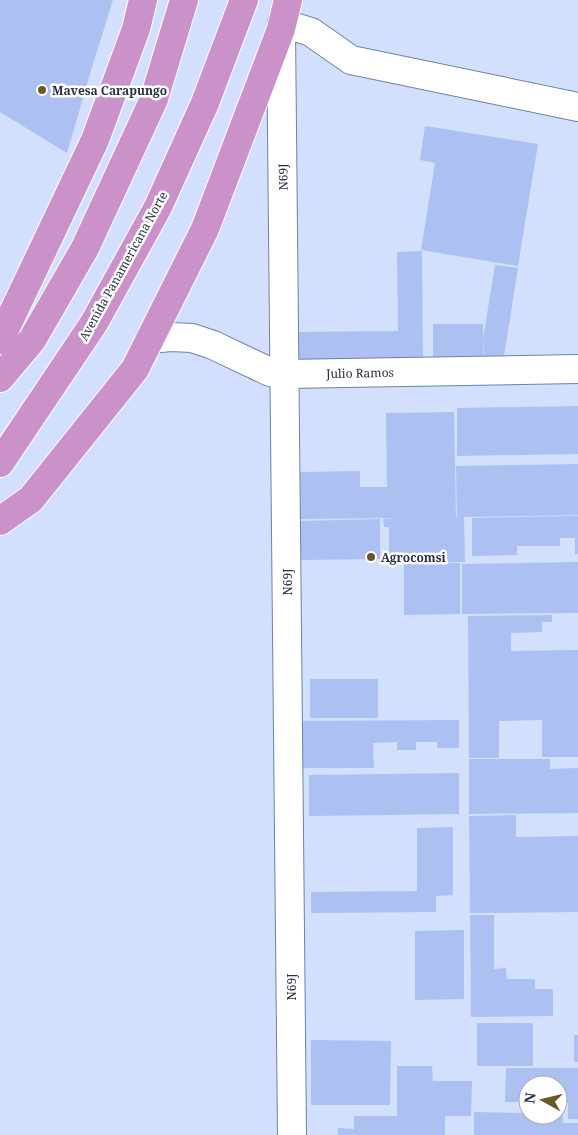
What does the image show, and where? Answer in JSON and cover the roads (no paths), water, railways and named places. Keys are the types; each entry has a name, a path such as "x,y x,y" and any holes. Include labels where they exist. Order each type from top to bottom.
{"highway":[{"path":"0,340 95,140 136,29 143,0"},
{"path":"0,378 32,340 85,248 154,99 184,0"},
{"name":"Avenida Panamericana Norte","path":"0,463 94,323 158,207 205,103 244,0"},
{"path":"0,521 31,499 135,369 206,229 284,17"}],"street":[{"path":"284,17 312,32 351,60 578,107"},
{"name":"N69J","path":"284,17 285,374 292,1135"},
{"name":"Julio Ramos","path":"150,339 171,336 192,338 212,345 270,372 285,374 578,369"}],"place":[{"name":"Mavesa Carapungo","path":"42,90"},
{"name":"Agrocomsi","path":"371,557"}]}
